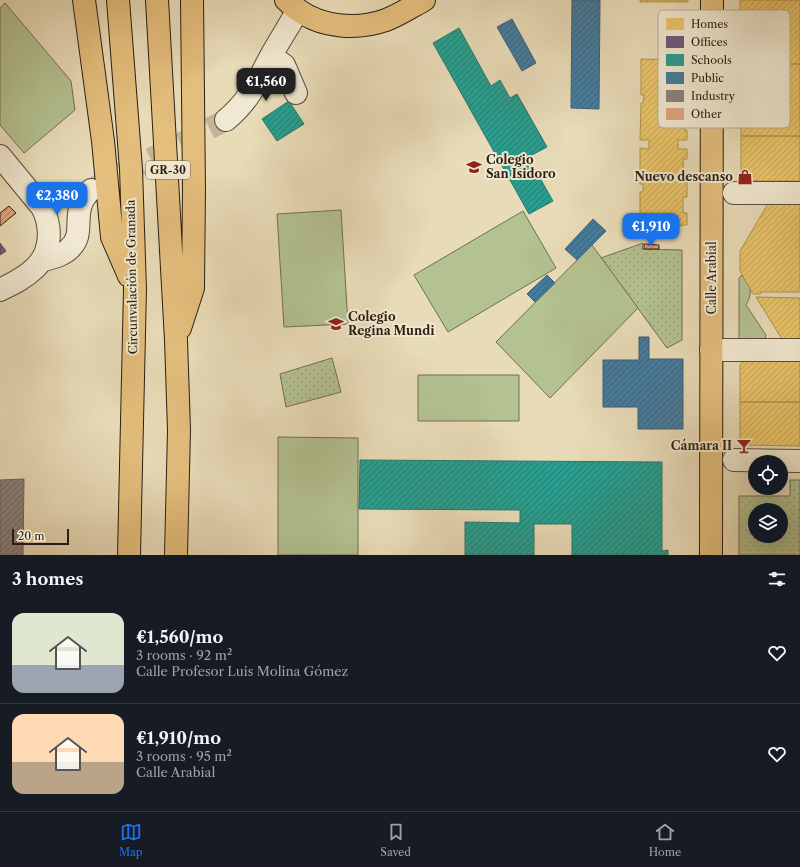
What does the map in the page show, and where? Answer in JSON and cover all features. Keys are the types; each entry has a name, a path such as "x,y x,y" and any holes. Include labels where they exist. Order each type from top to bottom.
{"main road":[{"path":"84,0 103,141 112,236 135,290"},
{"name":"Circunvalación de Granada","path":"118,0 131,169 135,290 129,555"},
{"name":"GR-30","path":"157,0 176,340 179,430 176,555"},
{"path":"176,340 193,288 194,189 192,0"},
{"path":"292,5 320,21 343,26 357,26 370,25 387,20 424,0"},
{"name":"Calle Arabial","path":"711,555 712,128"}],"street":[{"path":"226,120 242,105 256,86 271,56 292,5"},
{"path":"271,56 284,65 296,93"},
{"path":"0,156 42,207 48,222 49,237 45,252 35,269 19,280 0,290"},
{"path":"41,261 63,254 70,249 76,241 81,202 91,190"},
{"path":"734,193 800,193"},
{"path":"49,237 58,236 64,232 78,216"},
{"path":"712,350 800,350"},
{"path":"734,460 800,461"}],"green space":[{"path":"5,3 71,81 75,110 24,153 0,125 0,8"},
{"path":"341,210 348,324 284,327 277,214"},
{"path":"523,211 556,268 448,332 414,275"},
{"path":"643,243 642,249 682,250 682,340 667,348 601,258"},
{"path":"592,245 638,308 550,398 496,342"},
{"path":"742,275 750,289 750,296 746,305 766,335 765,339 754,345 739,345 739,278"},
{"path":"332,358 341,392 286,407 280,374"},
{"path":"418,375 519,375 519,421 418,421"},
{"path":"278,437 358,438 358,555 278,555"},
{"path":"790,480 800,480 800,555 739,555 739,496 790,496"}],"building: Homes":[{"path":"640,0 688,0 688,2 640,2"},
{"path":"740,0 800,0 800,64 790,64 790,10 740,10"},
{"path":"641,59 658,59 658,128 684,128 684,130 687,130 687,140 678,140 678,149 687,149 687,159 683,159 684,182 687,182 687,197 683,197 683,213 687,213 687,225 683,225 660,234 640,234 640,192 643,192 643,184 640,184 640,148 649,149 649,140 640,140 641,103 643,103 644,95 641,95"},
{"path":"790,64 800,64 800,136 741,136 741,128 790,128"},
{"path":"741,136 800,136 800,181 741,181"},
{"path":"769,202 800,202 800,292 760,292 761,294 753,294 740,271 740,251"},
{"path":"756,297 800,298 800,344 785,344"},
{"path":"800,356 800,402 740,402 740,365 746,357"},
{"path":"740,402 800,402 800,446 740,445"}],"building: Offices":[{"path":"0,243 6,251 0,255"}],"building: Schools":[{"path":"459,28 491,86 500,80 510,98 517,94 547,147 528,157 553,201 529,214 433,43"},
{"path":"289,101 304,124 277,141 262,119"},
{"path":"360,460 662,462 662,551 668,550 668,555 572,555 572,524 534,524 534,555 465,555 465,522 520,523 520,510 359,509"}],"building: Public":[{"path":"572,0 600,0 599,109 571,108"},
{"path":"512,19 536,63 522,71 497,27"},
{"path":"593,219 606,231 577,260 565,249"},
{"path":"547,275 555,283 535,302 527,294"},
{"path":"639,337 649,337 649,359 683,359 683,429 638,429 638,407 603,407 603,360 639,360"}],"building: Industry":[{"path":"24,479 23,555 0,555 0,480"}],"building: Other":[{"path":"9,206 16,213 0,226 0,213"},
{"path":"644,244 659,245 659,249 644,249"}],"tunnel":[{"path":"92,189 226,120"}],"place":[{"name":"Colegio San Isidoro","path":"474,167"},
{"name":"Nuevo descanso","path":"745,177"},
{"name":"Colegio Regina Mundi","path":"336,324"},
{"name":"Cámara II","path":"744,446"}]}
